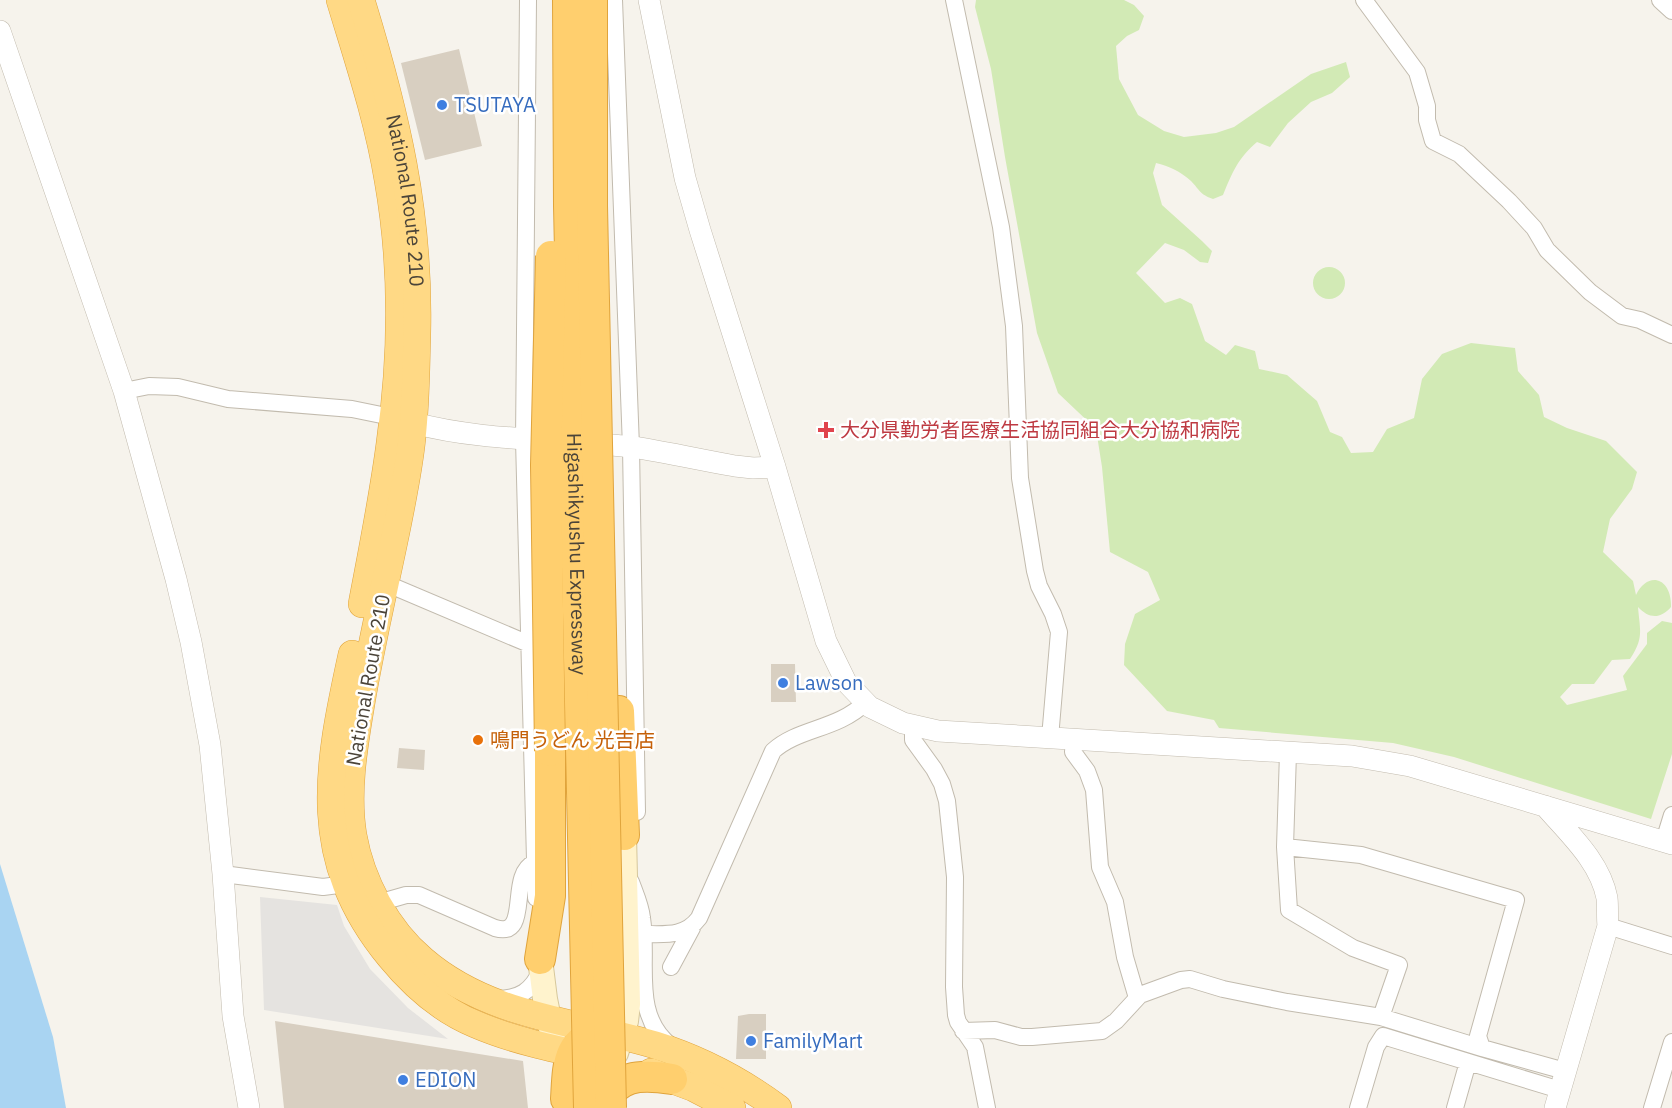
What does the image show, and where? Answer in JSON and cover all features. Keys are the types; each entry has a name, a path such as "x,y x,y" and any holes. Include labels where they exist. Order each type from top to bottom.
{"highway":[{"name":"National Route 210","path":"340,0 374,116 393,212 407,473 358,723 351,784 351,812 357,851 369,885 378,903 404,940 421,959 478,997 513,1010 549,1018 676,1067 729,1075 778,1108"},
{"name":"National Route 210","path":"361,0 392,103 412,215 417,292 404,420 375,534 337,726 330,807 334,846 346,884 367,926 404,974 429,997 473,1024 564,1051"},
{"path":"540,964 550,896 546,465 558,0"},
{"name":"Higashikyushu Expressway","path":"568,0 574,1105"},
{"name":"Higashikyushu Expressway","path":"592,0 592,206 611,1108"},
{"path":"598,0 611,207 616,443 615,575 624,835"},
{"path":"574,1105 564,1051 592,1034 613,1043 596,1108"},
{"name":"National Route 210","path":"676,1067 732,1108"},
{"path":"601,1108 614,1088 623,1081 676,1067"}],"main road":[{"path":"613,1043 628,1004 624,835"},
{"path":"540,964 549,1018 564,1051"}],"street":[{"path":"478,997 500,999 520,996 536,981 540,964 534,863 524,440 528,0"},
{"path":"614,0 631,447 638,810 633,824 624,835"},
{"path":"649,0 685,178 775,467 826,641 846,682 865,703 881,713 913,726 938,731 1352,756 1410,766 1668,843 1672,815"},
{"path":"954,0 1001,226 1014,326 1020,478 1035,571 1059,632 1050,738"},
{"path":"1364,0 1417,72 1427,106 1427,120 1433,141 1460,154 1509,201 1534,228 1547,250 1590,292 1622,316 1640,320 1672,335"},
{"path":"1660,0 1672,11"},
{"path":"0,31 124,391 151,484 190,642 210,745 223,874 233,1016 249,1108"},
{"path":"124,391 148,386 169,386 228,399 352,409 458,433 631,447 735,466 775,467"},
{"path":"385,583 529,644"},
{"path":"671,967 699,918 773,751 785,742 838,722 865,703"},
{"path":"913,726 913,740 934,769 947,801 955,878 954,997 958,1022 975,1047 987,1108"},
{"path":"1074,740 1073,752 1086,771 1094,790 1100,867 1113,894 1125,957 1137,998"},
{"path":"1288,753 1285,847 1289,910 1353,948 1399,965 1382,1017"},
{"path":"1545,806 1586,852 1606,897 1608,926 1560,1090"},
{"path":"1285,847 1360,855 1516,900 1478,1036 1482,1048"},
{"path":"378,903 406,895 419,896 502,931 508,930 516,921 520,883 524,873 534,863"},
{"path":"626,867 642,916 644,986 648,1016 676,1067"},
{"path":"223,874 323,887 346,884"},
{"path":"1608,926 1672,946"},
{"path":"644,934 680,933 692,928"},
{"path":"963,1031 995,1030 1021,1037 1102,1031 1116,1021 1137,998 1164,986 1190,979 1223,989 1287,1002 1382,1017 1482,1048 1560,1090"},
{"path":"1358,1108 1376,1047 1383,1036 1560,1090"},
{"path":"1652,1108 1672,1042"},
{"path":"1455,1108 1468,1062"}],"green space":[{"path":"976,0 1124,0 1134,5 1144,16 1139,30 1127,36 1116,46 1119,79 1138,115 1164,131 1184,137 1216,133 1234,127 1311,74 1346,62 1350,77 1332,93 1311,102 1288,123 1270,147 1257,142 1250,148 1236,166 1223,195 1213,199 1208,197 1183,174 1156,163 1153,173 1162,205 1212,251 1208,263 1200,262 1184,250 1165,243 1136,273 1165,303 1180,298 1192,304 1205,341 1226,355 1235,345 1255,351 1259,369 1287,375 1317,401 1330,432 1342,437 1351,453 1373,452 1387,429 1414,418 1422,379 1442,354 1471,343 1515,348 1518,371 1539,395 1544,417 1567,428 1606,441 1637,472 1632,489 1610,519 1603,552 1633,581 1636,595 1647,582 1653,580 1664,584 1668,589 1671,607 1663,614 1654,616 1638,607 1639,640 1630,659 1612,660 1594,684 1572,684 1560,697 1567,705 1627,690 1623,676 1647,644 1647,633 1662,621 1672,623 1672,754 1651,819 1454,757 1393,743 1219,728 1214,720 1167,711 1124,665 1125,644 1135,614 1160,600 1148,572 1110,552 1096,429 1058,393 1037,333 991,69 975,7"},
{"path":"1329,267 1340,272 1345,283 1340,294 1329,299 1318,294 1313,283 1318,272"}],"shaded area":[{"path":"260,897 337,905 344,926 370,969 408,1008 448,1039 264,1010"}],"water":[{"path":"0,864 53,1037 66,1108 0,1108"}],"building":[{"name":"TSUTAYA","path":"459,49 482,146 425,160 401,63"},
{"name":"Lawson","path":"771,664 795,664 796,702 771,702"},
{"path":"399,748 425,750 424,770 397,768"},
{"name":"FamilyMart","path":"766,1014 766,1059 736,1059 738,1016"},
{"name":"EDION","path":"275,1021 523,1061 528,1108 284,1108"}],"place":[{"name":"TSUTAYA","path":"442,105"},
{"name":"大分県勤労者医療生活協同組合大分協和病院","path":"826,430"},
{"name":"Lawson","path":"783,683"},
{"name":"鳴門うどん 光吉店","path":"478,740"},
{"name":"FamilyMart","path":"751,1041"},
{"name":"EDION","path":"403,1080"}]}
